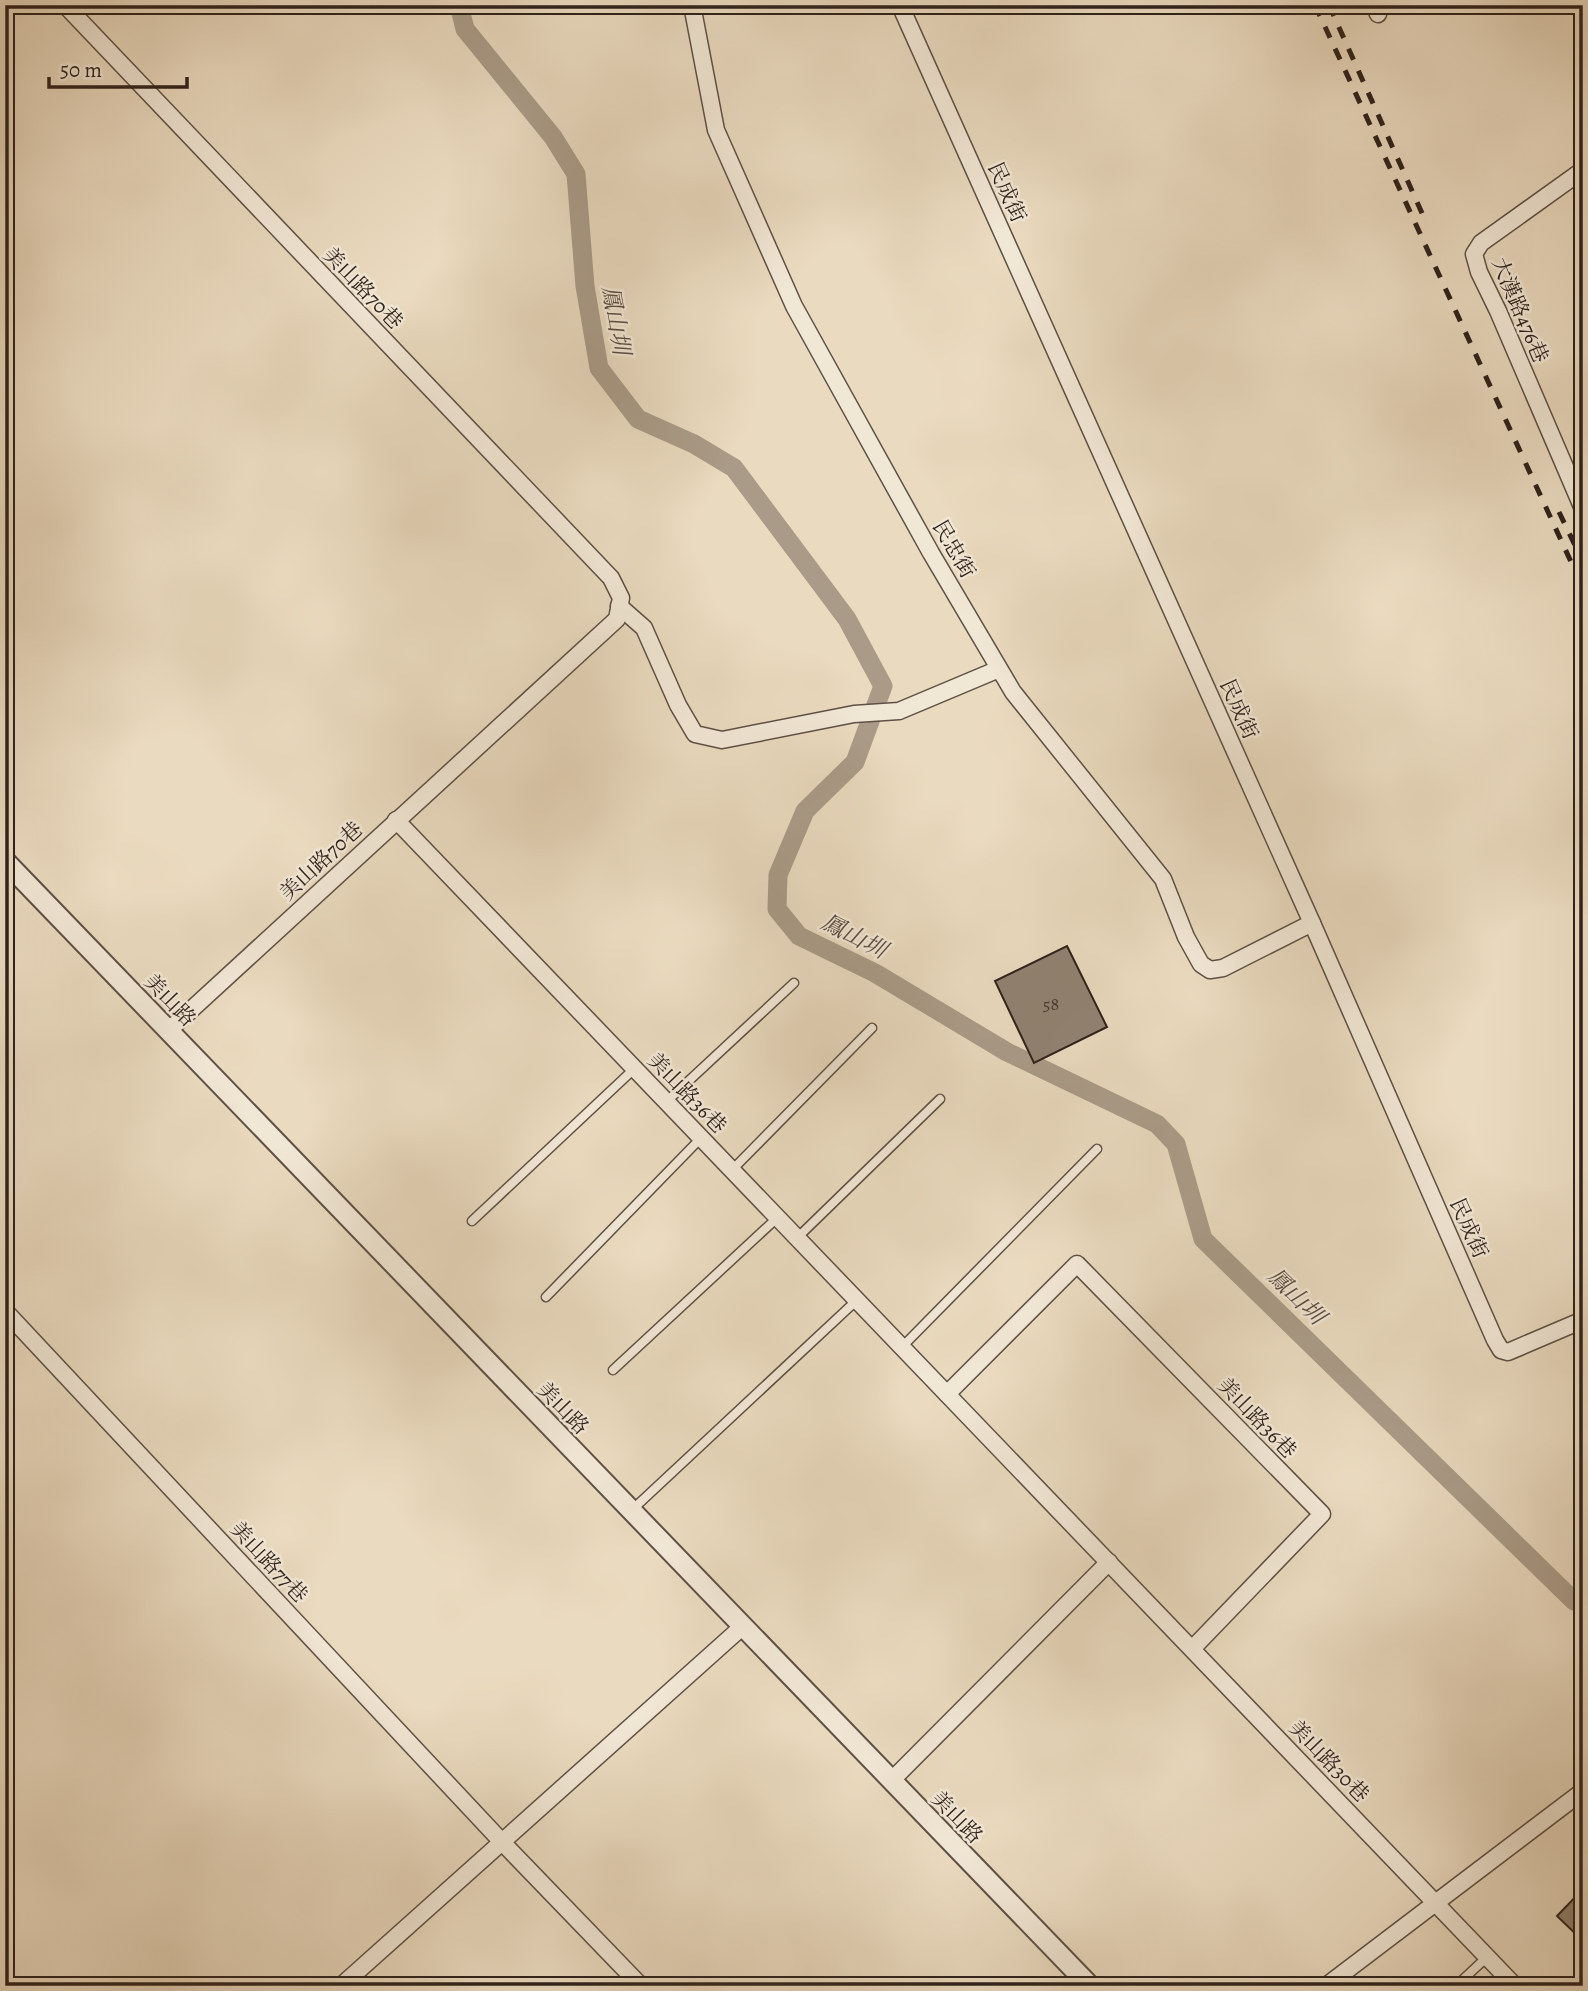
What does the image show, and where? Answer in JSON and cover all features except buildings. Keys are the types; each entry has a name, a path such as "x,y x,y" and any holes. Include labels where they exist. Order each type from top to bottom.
{"street":[{"name":"美山路70巷","path":"65,5 611,578 621,598 617,619 168,1031"},
{"name":"民忠街","path":"692,5 716,130 794,306 931,553 1013,692 1163,879 1186,937 1201,964 1210,970 1223,968 1312,923"},
{"name":"民成街","path":"900,5 1312,923 1495,1340 1501,1350 1508,1352 1583,1320"},
{"name":"大漢路476巷","path":"1583,170 1481,243 1474,254 1479,272 1583,509"},
{"name":"美山路70巷","path":"620,606 644,628 678,705 695,733 722,740 854,714 899,711 999,668"},
{"name":"美山路36巷","path":"396,820 777,1218 1192,1649 1322,1514 1077,1264 947,1394"},
{"name":"美山路","path":"5,862 1090,1986"},
{"name":"美山路77巷","path":"5,1311 502,1842 641,1986"},
{"path":"891,1781 1109,1562"},
{"path":"341,1986 742,1627"},
{"name":"美山路30巷","path":"1192,1649 1515,1986"},
{"path":"1326,1986 1583,1791"}],"lane":[{"path":"666,1102 794,983"},
{"path":"732,1170 872,1028"},
{"path":"472,1221 634,1069"},
{"path":"797,1238 940,1099"},
{"path":"546,1297 701,1138"},
{"path":"902,1347 1097,1149"},
{"path":"613,1370 777,1218"},
{"path":"631,1511 857,1300"},
{"path":"1456,1986 1488,1957"}],"waterway":[{"name":"鳳山圳","path":"459,5 465,29 553,137 576,174 585,286 599,368 638,419 694,444 734,468 847,619 883,686 855,762 805,811 778,875 777,909 799,936 875,973 1007,1052 1157,1124 1176,1144 1203,1239 1574,1601 1583,1604"}],"railway":[{"path":"1315,5 1583,588"},
{"path":"1329,5 1426,222"},
{"path":"1559,512 1583,562"}]}
